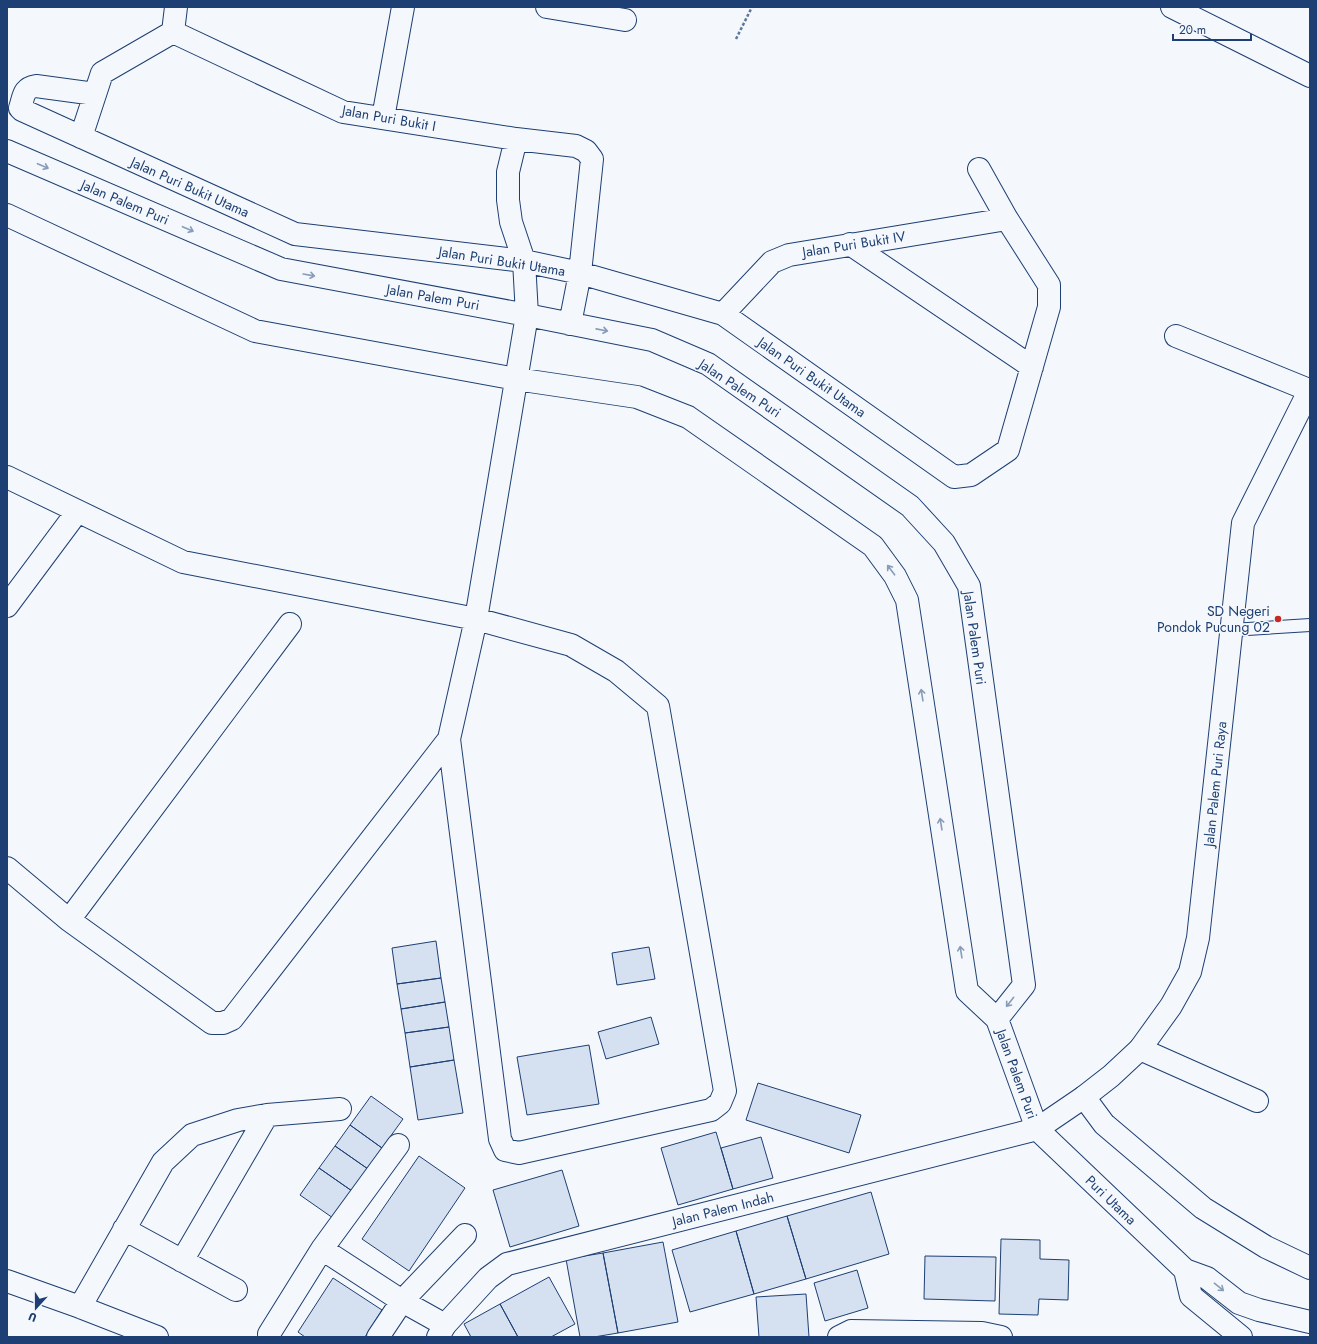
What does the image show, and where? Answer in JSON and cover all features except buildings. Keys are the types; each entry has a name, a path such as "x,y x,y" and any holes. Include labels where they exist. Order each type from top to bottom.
{"street":[{"path":"81,137 102,73 173,32 176,7"},
{"path":"383,118 403,7"},
{"path":"547,7 625,20"},
{"path":"1172,7 1310,76"},
{"name":"Jalan Puri Bukit I","path":"173,32 343,112 516,139 576,146 586,151 592,159 580,273"},
{"name":"Jalan Puri Bukit Utama","path":"96,94 36,86 29,87 26,90 20,108 21,110 295,234 524,261 580,273 723,314 954,477 971,475 1008,450 1032,367"},
{"path":"7,477 182,562 476,619 571,645 616,671 658,706 725,1091 720,1103 712,1110 519,1153 505,1150 500,1139 449,739 476,619 526,318 524,261 511,222 508,200 508,172 516,139"},
{"name":"Jalan Palem Puri","path":"7,151 281,269 526,318 570,324 652,340 708,364 910,506 944,543 969,586 1024,986 997,1019"},
{"path":"850,244 1032,367 1049,307 1049,285 1007,219 979,169"},
{"name":"Jalan Palem Puri","path":"7,215 255,331 517,375 637,397 688,417 873,546 895,576 907,600 967,991 997,1019 1037,1129"},
{"name":"Jalan Puri Bukit IV","path":"723,314 772,262 789,255 1007,219"},
{"path":"570,324 580,273"},
{"path":"1176,336 1310,390"},
{"name":"Jalan Palem Puri Raya","path":"1037,1129 1084,1097 1111,1076 1140,1049 1171,1006 1190,972 1198,938 1243,522 1310,390"},
{"path":"7,606 77,512"},
{"path":"68,920 290,624"},
{"path":"7,868 68,920 212,1023 223,1023 232,1020 449,739"},
{"path":"1140,1049 1257,1101"},
{"path":"1084,1097 1104,1124 1203,1208 1266,1247 1310,1268"},
{"path":"80,1307 163,1162 192,1135 238,1120 267,1114 340,1109"},
{"path":"182,1261 267,1114"},
{"name":"Puri Utama","path":"1037,1129 1185,1270 1207,1278 1239,1303 1259,1310 1310,1322"},
{"name":"Jalan Palem Indah","path":"442,1331 488,1278 507,1264 1037,1129"},
{"path":"269,1334 322,1248 398,1145"},
{"path":"124,1229 236,1290"},
{"path":"378,1337 402,1301 465,1235"},
{"path":"322,1248 402,1301 442,1331"},
{"path":"1185,1270 1191,1296 1241,1337"},
{"path":"7,1281 157,1337"},
{"path":"839,1337 851,1331 982,1333 1001,1337"}],"lane":[{"path":"1231,630 1310,625"}],"path":[{"path":"736,39 752,7"}],"place":[{"name":"SD Negeri Pondok Pucung 02","path":"1278,619"}]}
